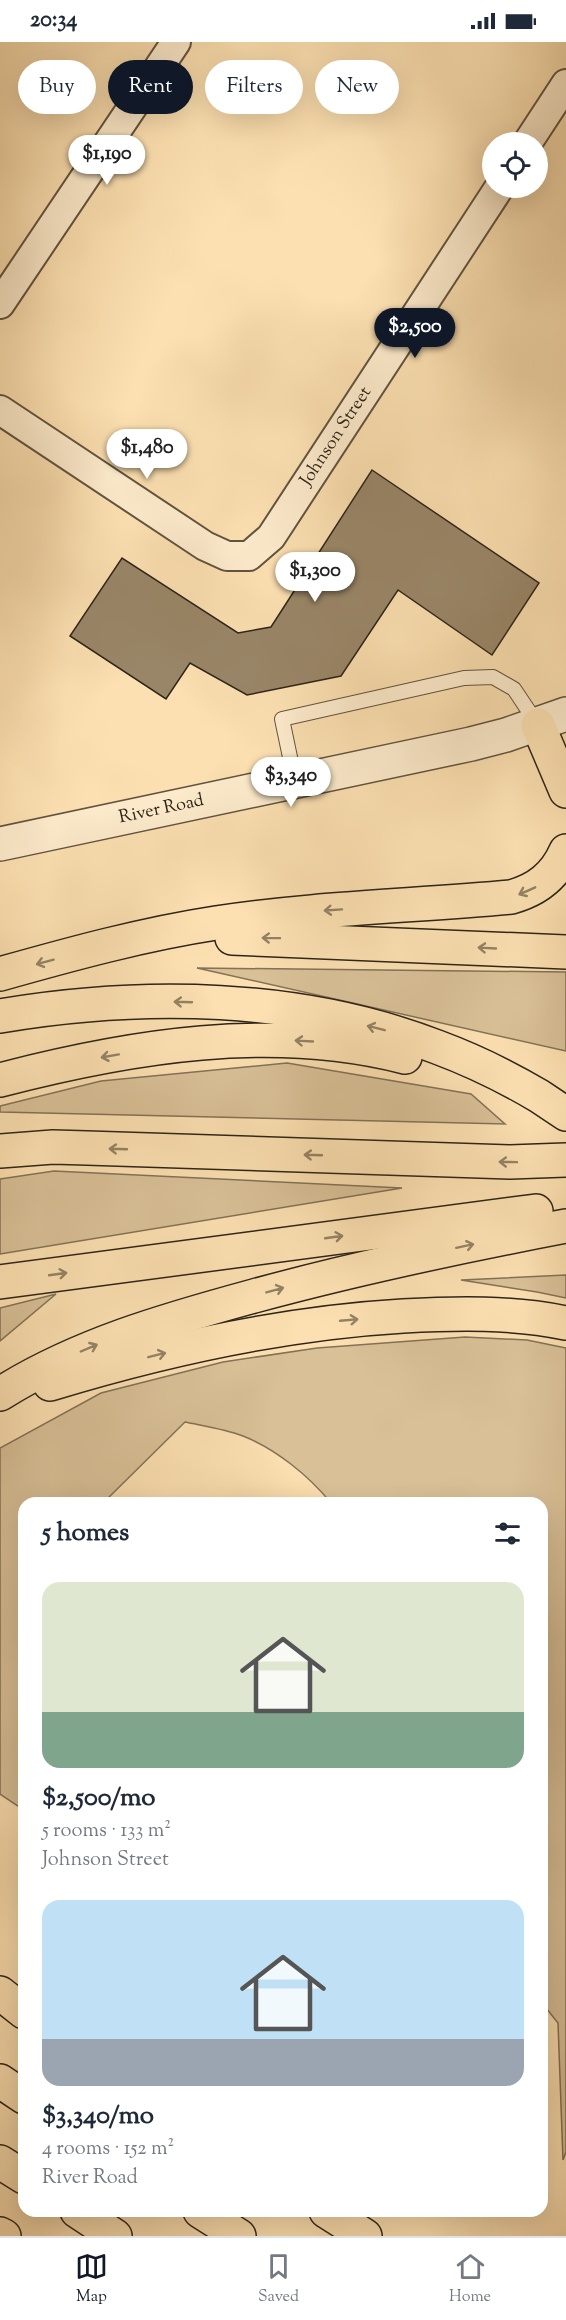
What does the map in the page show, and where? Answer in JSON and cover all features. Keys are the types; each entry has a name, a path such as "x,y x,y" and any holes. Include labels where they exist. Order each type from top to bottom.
{"highway":[{"path":"552,720 566,791"},
{"path":"0,974 174,931 258,917 320,910 511,897 528,893 541,884 554,873 566,851"},
{"path":"90,951 174,940 243,938 566,952"},
{"path":"0,1016 71,1006 158,1002 218,1004 306,1013 381,1029 436,1046 488,1069 564,1112"},
{"path":"0,1080 77,1062 154,1049 229,1040 303,1041 339,1044 402,1056 484,1081 564,1112"},
{"path":"0,1151 53,1147 510,1162 566,1160"},
{"path":"0,1282 566,1208"},
{"path":"0,1394 70,1356 168,1319 350,1272 566,1226"},
{"path":"0,1400 75,1376 175,1351 308,1324 381,1317 478,1313 538,1318 566,1323"},
{"path":"0,1994 18,2008"},
{"path":"0,2004 18,2014"},
{"path":"0,2081 18,2093"},
{"path":"0,2162 18,2173"},
{"path":"86,2217 115,2236"},
{"path":"209,2217 238,2236"},
{"path":"335,2217 364,2236"},
{"path":"0,2234 4,2236"}],"street":[{"path":"0,304 176,42"},
{"path":"535,132 566,84"},
{"name":"Johnson Street","path":"0,410 205,546 227,556 249,556 271,537 492,198"},
{"name":"River Road","path":"0,844 471,744 552,720"}],"lane":[{"path":"295,781 282,719 464,678 493,677 514,689 552,720"}],"shaded area":[{"path":"197,968 566,972 566,1051"},
{"path":"287,1063 471,1094 505,1124 0,1112 0,1106 101,1081"},
{"path":"54,1171 402,1188 0,1254 0,1179"},
{"path":"566,1275 566,1298 461,1280"},
{"path":"56,1294 0,1341 0,1308"},
{"path":"465,1337 527,1340 566,1348 566,2152 563,2160 558,2023 548,2010 548,1497 326,1497 302,1473 268,1448 236,1434 185,1422 109,1497 18,1497 18,1806 0,1794 0,1448 101,1393 223,1362 317,1348"}],"building":[{"path":"372,470 539,583 492,655 398,590 341,676 247,695 190,663 166,699 70,636 122,558 238,633 271,627"}]}
